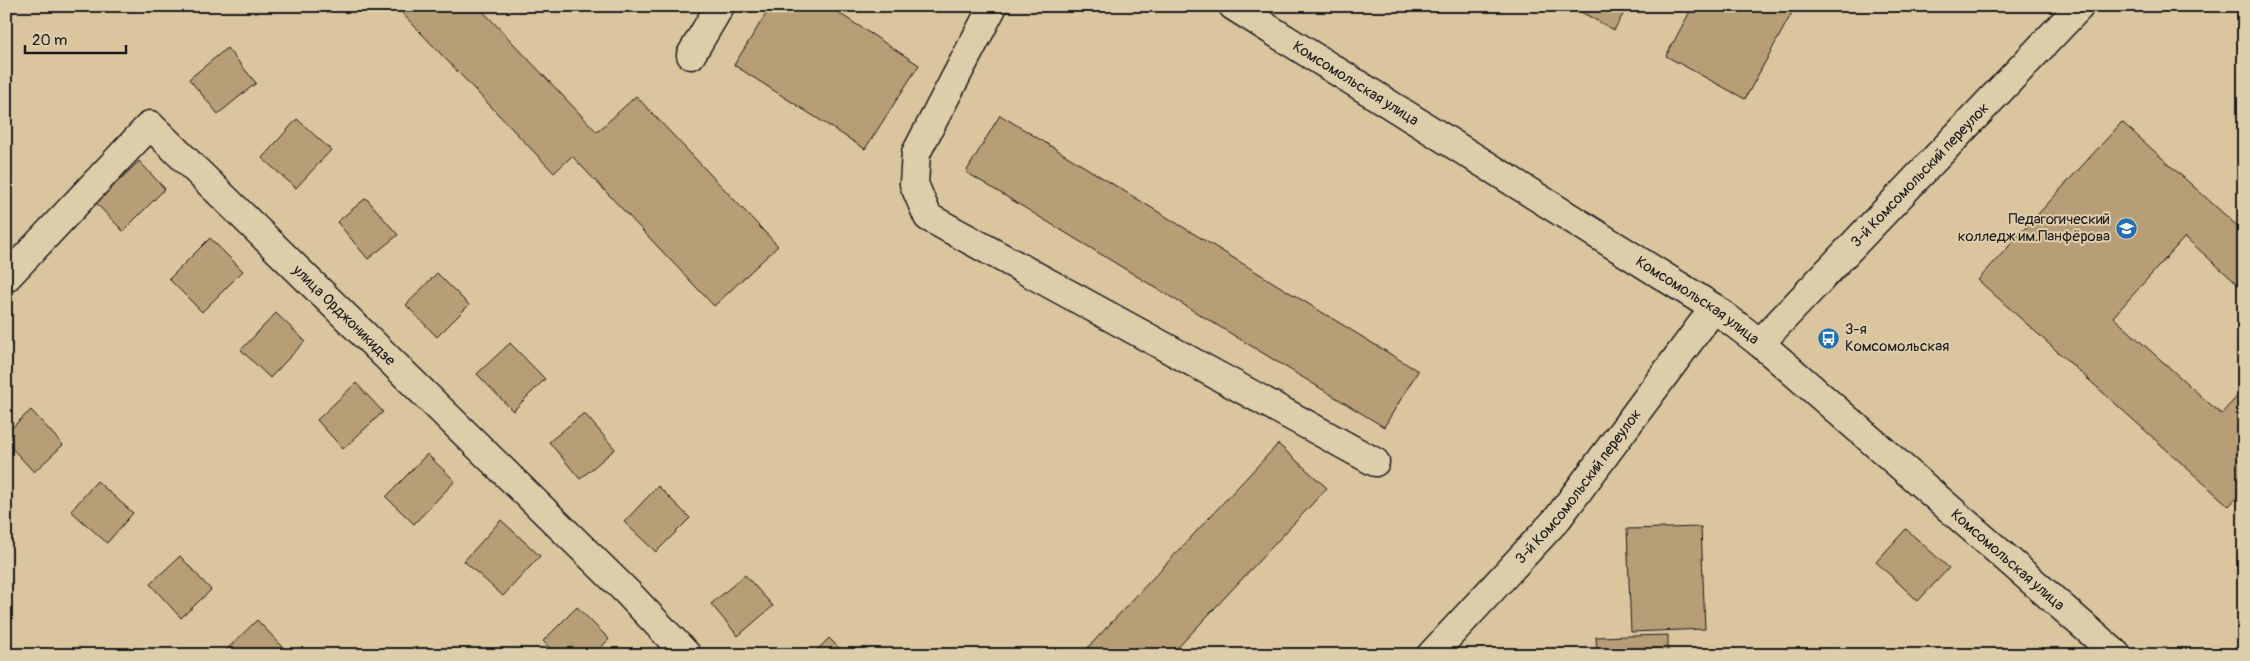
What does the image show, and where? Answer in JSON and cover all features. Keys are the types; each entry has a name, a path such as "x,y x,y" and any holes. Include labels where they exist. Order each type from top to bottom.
{"street":[{"path":"691,55 720,6"},
{"path":"993,6 916,153 914,184 928,217 1375,462"},
{"name":"Комсомольская улица","path":"1233,6 1714,308 1760,343 2117,655"},
{"name":"3-й Комсомольский переулок","path":"1760,343 2080,6"},
{"name":"улица Орджоникидзе","path":"6,278 150,124 627,592 687,655"},
{"name":"3-й Комсомольский переулок","path":"1431,655 1558,518 1714,308"}],"building":[{"path":"407,6 478,6 597,132 636,96 778,246 714,306 572,156 554,173 401,12"},
{"path":"771,6 828,6 919,65 865,149 734,65"},
{"path":"1570,6 1628,6 1614,30"},
{"path":"1693,6 1795,7 1745,99 1666,56"},
{"path":"227,48 256,83 218,114 189,79"},
{"path":"1000,115 1418,371 1384,427 966,172"},
{"path":"297,119 331,150 296,188 262,158"},
{"path":"2122,122 2244,232 2244,290 2185,237 2113,317 2221,414 2244,389 2244,490 2229,506 1978,280"},
{"path":"139,161 165,189 123,231 96,203"},
{"path":"366,198 398,235 368,259 337,222"},
{"path":"210,238 243,271 202,312 169,279"},
{"path":"437,273 469,305 437,337 406,305"},
{"path":"276,313 305,341 270,378 241,350"},
{"path":"510,343 545,379 513,411 477,374"},
{"path":"356,383 383,412 343,449 317,420"},
{"path":"31,410 63,445 34,472 6,442 6,433"},
{"path":"584,413 615,449 580,479 549,442"},
{"path":"1278,444 1327,488 1171,655 1081,655"},
{"path":"427,454 455,481 414,524 386,497"},
{"path":"97,481 133,513 107,543 71,511"},
{"path":"658,486 690,518 656,552 624,522"},
{"path":"501,520 540,556 503,596 464,561"},
{"path":"1701,527 1705,629 1631,632 1627,529"},
{"path":"1906,529 1949,568 1918,601 1876,562"},
{"path":"180,556 211,590 181,618 150,584"},
{"path":"745,575 773,606 738,636 711,604"},
{"path":"577,607 609,639 594,655 556,655 543,641"},
{"path":"257,620 283,647 275,655 221,655"},
{"path":"1668,635 1668,655 1597,655 1596,637"},
{"path":"829,638 846,655 812,655"}],"place":[{"name":"Педагогический колледж им.Панфёрова","path":"2126,228"},
{"name":"3-я Комсомольская","path":"1829,338"}]}
